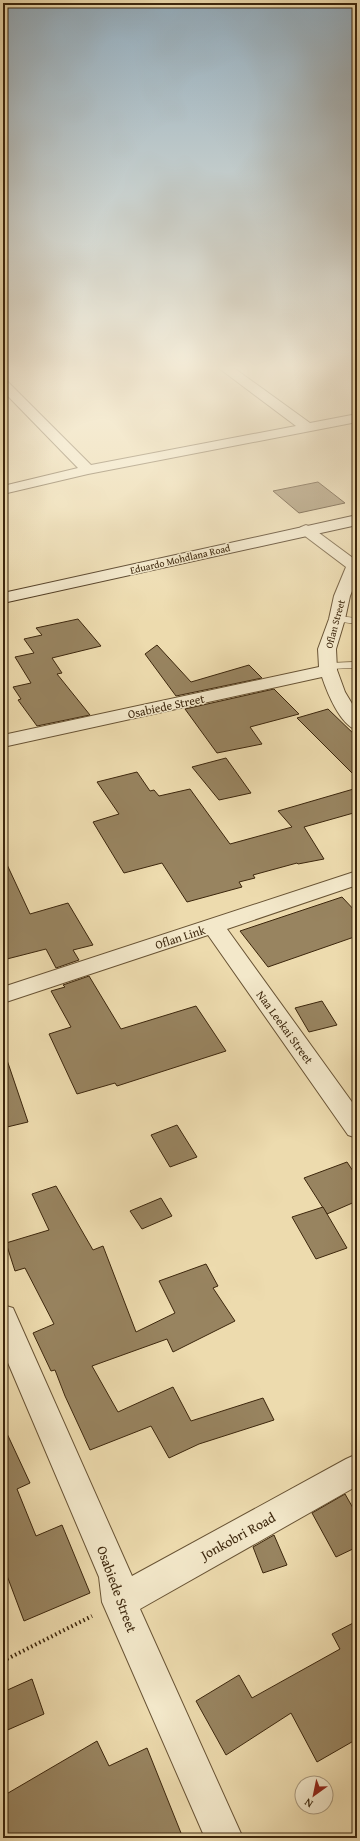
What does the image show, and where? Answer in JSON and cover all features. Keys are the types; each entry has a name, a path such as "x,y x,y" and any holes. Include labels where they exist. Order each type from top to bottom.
{"street":[{"path":"70,452 88,470"},
{"path":"3,490 88,470 180,452"},
{"name":"Eduardo Mohdlana Road","path":"3,598 306,530 357,520"},
{"path":"306,530 355,567"},
{"name":"Oflan Street","path":"355,567 342,596 337,619 327,649 328,668 336,692 350,716 357,724"},
{"name":"Osabiede Street","path":"3,742 328,668"},
{"name":"Oflan Link","path":"3,995 357,878"},
{"name":"Naa Leekai Street","path":"213,926 357,1128"},
{"name":"Osabiede Street","path":"3,1317 116,1577 119,1602 224,1838"},
{"name":"Jonkobri Road","path":"119,1602 357,1469"}],"lane":[{"path":"337,619 357,621"},
{"path":"328,668 357,665"}],"path":[{"path":"3,1661 119,1602"}],"building":[{"path":"318,482 345,503 299,513 273,491"},
{"path":"78,619 101,646 52,658 62,673 57,674 90,715 37,726 18,700 21,699 13,687 31,683 15,657 34,653 24,639 42,635 36,628"},
{"path":"157,645 191,682 249,665 262,678 176,696 145,654"},
{"path":"274,689 299,714 250,727 262,744 217,753 185,709"},
{"path":"328,709 357,737 357,778 297,718"},
{"path":"226,758 251,793 219,800 192,767"},
{"path":"137,772 150,791 154,790 159,796 190,789 230,844 292,827 278,811 357,788 357,812 304,827 324,859 297,863 253,875 255,878 239,882 242,887 187,902 162,863 124,873 93,822 119,814 97,782"},
{"path":"3,856 30,914 68,903 93,945 73,950 79,960 56,968 46,949 3,960"},
{"path":"342,897 357,913 357,936 268,967 240,931"},
{"path":"89,976 121,1029 196,1006 226,1051 117,1086 115,1083 77,1094 49,1034 71,1027 51,991 65,987 63,985"},
{"path":"322,1001 337,1025 309,1032 295,1008"},
{"path":"3,1060 7,1060 28,1122 3,1128"},
{"path":"177,1125 197,1157 170,1167 151,1135"},
{"path":"347,1162 357,1177 357,1201 327,1214 304,1178"},
{"path":"56,1186 93,1250 103,1246 136,1332 175,1313 159,1281 206,1264 218,1286 213,1288 235,1321 173,1352 167,1339 92,1366 118,1412 173,1387 191,1421 263,1398 274,1420 199,1444 169,1458 151,1426 90,1450 65,1396 55,1370 51,1371 33,1333 54,1324 25,1268 15,1271 6,1243 49,1230 32,1194"},
{"path":"161,1198 172,1216 142,1229 130,1211"},
{"path":"323,1207 347,1248 316,1259 292,1217"},
{"path":"3,1425 30,1483 17,1489 36,1536 62,1525 90,1593 24,1621 3,1565"},
{"path":"345,1494 357,1515 357,1547 336,1557 312,1513"},
{"path":"274,1535 287,1565 263,1573 253,1547"},
{"path":"357,1621 357,1739 317,1762 291,1713 226,1755 196,1701 239,1675 252,1698 340,1649 332,1634"},
{"path":"32,1679 44,1714 3,1732 3,1692"},
{"path":"97,1741 109,1766 147,1748 183,1838 3,1838 3,1796"}]}
